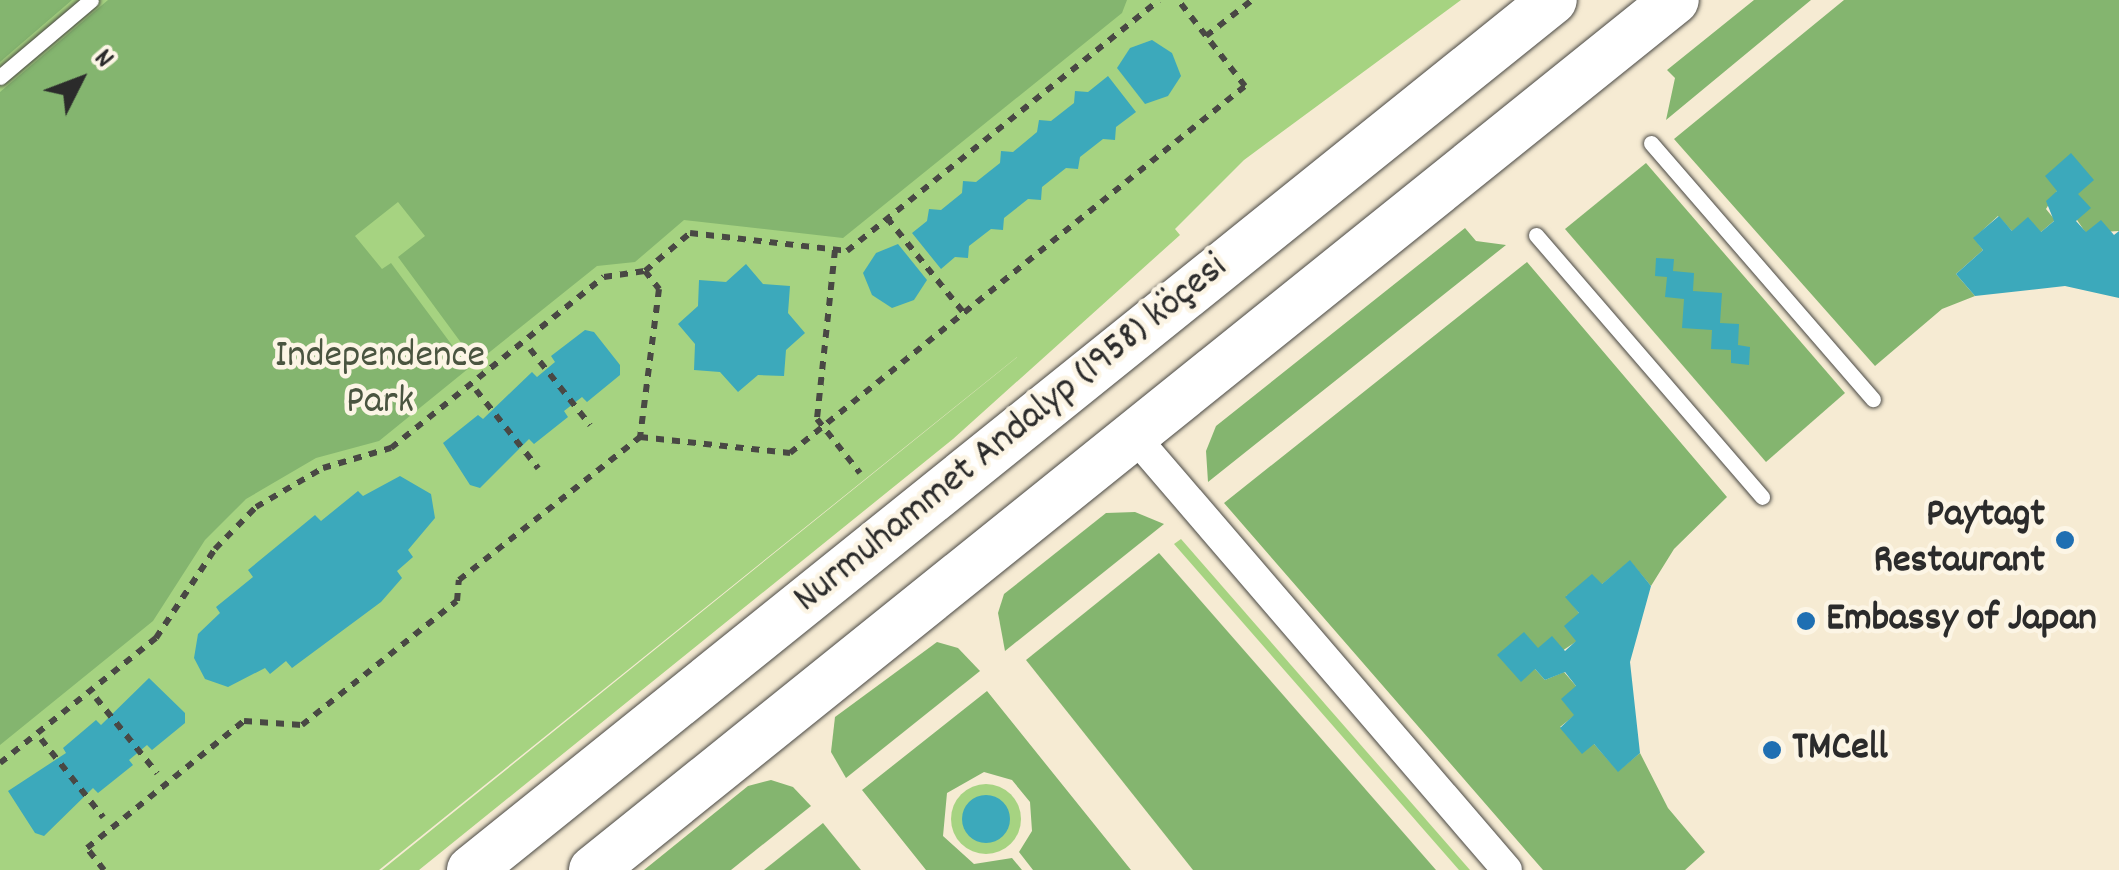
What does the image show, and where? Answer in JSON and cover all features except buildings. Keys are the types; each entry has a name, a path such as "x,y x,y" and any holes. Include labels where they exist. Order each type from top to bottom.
{"main road":[{"name":"Nurmuhammet Andalyp (1958) köçesi","path":"471,870 1553,0"},
{"name":"Nurmuhammet Andalyp (1958) köçesi","path":"594,870 1675,0"}],"street":[{"path":"1134,436 1507,870"}],"lane":[{"path":"0,77 91,0"},
{"path":"1651,143 1873,399"},
{"path":"1536,235 1762,496"}],"path":[{"path":"0,763 156,638 215,549 256,507 324,468 391,448 604,277 645,271 690,232 847,252 1159,0"},
{"path":"640,437 790,453 1246,86 1178,0"},
{"path":"1206,36 1252,0"},
{"path":"887,218 964,313"},
{"path":"836,250 817,418 860,472"},
{"path":"104,870 87,848 244,721 302,725 457,601 460,580 640,437 660,289 645,271"},
{"path":"530,349 590,425"},
{"path":"476,390 538,468"},
{"path":"96,698 156,773"},
{"path":"41,739 103,817"}],"green space":[{"name":"Independence Park","path":"0,0 1461,0 1244,160 1175,229 1180,235 953,439 419,870 382,870 1042,337 379,870 0,870"},
{"path":"0,0 72,0 0,62"},
{"path":"108,0 1127,0 1122,13 843,238 684,220 635,262 597,266 476,363 398,257 425,236 398,202 355,236 382,269 391,263 469,368 379,441 316,458 246,499 205,540 153,621 0,745 0,92"},
{"path":"1754,0 1811,0 1666,120 1675,78 1667,70"},
{"path":"1844,0 2119,0 2119,231 2086,233 2057,191 2046,209 2055,220 2041,232 2012,231 1998,216 1974,238 1983,250 1956,274 1975,296 1942,309 1875,366 1674,139"},
{"path":"1646,163 1845,393 1766,462 1565,229"},
{"path":"1465,228 1476,241 1506,245 1208,482 1206,451 1216,426"},
{"path":"1527,262 1727,497 1674,549 1651,586 1630,561 1601,585 1566,596 1579,613 1577,641 1535,669 1545,680 1564,672 1576,686 1575,715 1560,727 1594,744 1618,771 1640,753 1668,808 1705,852 1685,870 1543,870 1224,503"},
{"path":"1135,512 1164,524 1005,651 998,613 1004,594 1106,513"},
{"path":"1181,539 1470,870 1459,870 1174,544"},
{"path":"1159,553 1436,870 1193,870 1026,660"},
{"path":"937,642 958,648 980,671 846,778 831,752 835,717"},
{"path":"987,691 1131,870 1033,870 1019,852 1032,831 1030,802 1012,780 984,772 947,793 943,836 974,864 1012,858 1022,870 926,870 862,790"},
{"path":"771,780 793,787 811,806 731,870 644,870 748,786"},
{"path":"986,784 1011,794 1021,819 1011,844 986,854 961,844 951,819 961,794"},
{"path":"823,823 861,870 764,870"}],"water":[{"path":"1152,40 1172,53 1181,76 1168,96 1145,104 1117,68 1130,48"},
{"path":"1108,76 1136,112 1116,127 1115,140 1103,139 1080,157 1078,169 1066,168 1042,187 1041,200 1028,199 1004,218 1003,230 991,229 969,246 968,258 955,257 941,269 912,233 927,221 929,209 941,210 962,193 963,181 976,182 1000,163 1001,151 1013,152 1037,132 1039,120 1051,121 1074,103 1075,91 1088,92"},
{"path":"2071,153 2094,180 2078,194 2091,208 2076,221 2086,232 2101,220 2114,235 2119,231 2119,298 2065,286 1975,296 1956,274 1983,250 1973,238 1999,216 2012,231 2028,217 2041,232 2054,221 2046,201 2057,191 2045,176"},
{"path":"898,244 927,280 914,300 892,308 872,295 863,273 876,253"},
{"path":"1656,258 1674,259 1673,271 1694,273 1693,291 1722,293 1720,323 1739,324 1738,345 1750,347 1749,365 1731,363 1731,350 1711,349 1712,330 1682,328 1684,299 1665,297 1667,277 1655,276"},
{"path":"746,264 763,284 790,286 788,313 805,333 786,350 784,376 758,375 738,392 720,372 694,370 695,344 678,324 698,306 699,280 726,282"},
{"path":"585,330 594,332 620,365 620,375 587,402 582,397 564,411 568,417 534,444 529,439 480,488 470,485 443,443 478,415 483,419 532,372 537,377 555,362 551,356"},
{"path":"400,476 431,494 435,518 408,550 413,557 397,571 402,578 381,602 292,668 286,661 270,674 265,668 228,687 205,679 194,658 198,634 220,613 216,607 253,577 248,570 315,515 321,521 358,491 363,496"},
{"path":"1630,560 1651,586 1630,662 1640,753 1618,772 1594,744 1582,754 1560,728 1574,715 1561,699 1576,686 1565,672 1545,680 1535,669 1521,682 1497,655 1524,632 1538,648 1552,636 1565,651 1576,641 1564,626 1579,613 1565,597 1592,574 1602,584"},
{"path":"149,678 185,713 185,723 152,750 147,745 129,760 133,765 98,793 93,788 44,836 35,833 8,791 66,753 63,748 96,720 101,725"},
{"path":"986,795 1003,802 1010,819 1003,836 986,843 969,836 962,819 969,802"}],"place":[{"name":"Paytagt Restaurant","path":"2065,540"},
{"name":"Embassy of Japan","path":"1806,621"},
{"name":"TMCell","path":"1772,750"}]}
